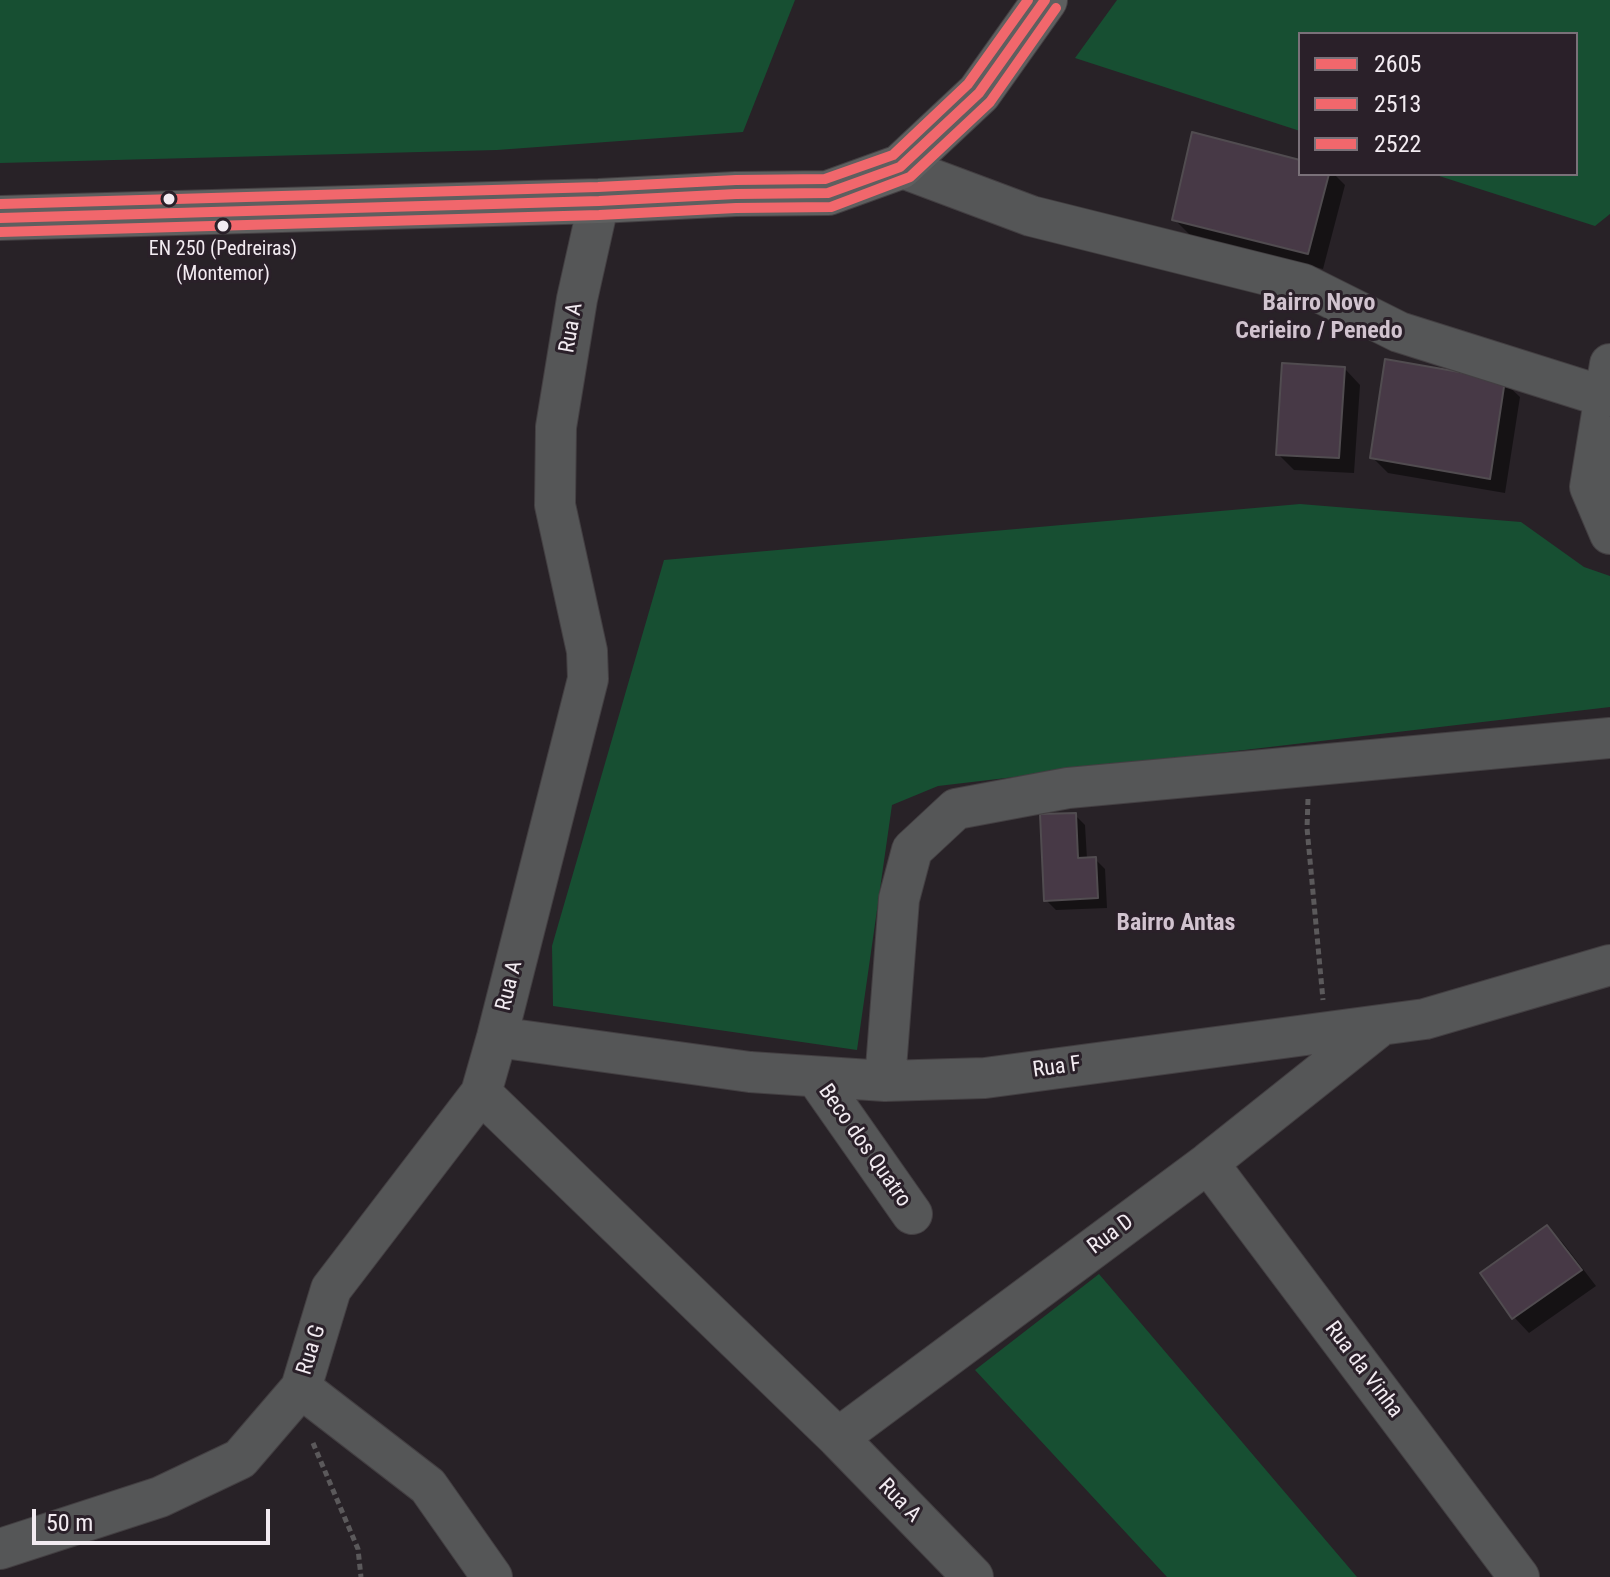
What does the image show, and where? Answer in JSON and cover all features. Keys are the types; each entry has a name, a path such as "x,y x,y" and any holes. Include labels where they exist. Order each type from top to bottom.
{"main road":[{"path":"0,218 828,193 900,167 979,93 1045,0"}],"street":[{"path":"900,167 1031,216 1303,284 1399,332 1608,380 1590,487 1610,534"},
{"name":"Rua A","path":"599,201 577,299 556,427 555,505 587,651 588,679 481,1093 838,1438 973,1577"},
{"path":"885,1081 902,887 912,850 956,809 1068,788 1610,738"},
{"name":"Rua F","path":"497,1037 750,1072 885,1081 985,1078 1425,1019 1610,965"},
{"name":"Rua D","path":"838,1438 1208,1163 1380,1026"},
{"name":"Beco dos Quatro","path":"816,1077 912,1214"},
{"name":"Rua G","path":"481,1093 331,1289 301,1388 428,1486 492,1577"},
{"name":"Rua da Vinha","path":"1208,1163 1519,1577"},
{"path":"0,1549 160,1497 240,1459 301,1388"}],"path":[{"path":"1309,766 1307,828 1327,1033"},
{"path":"301,1388 307,1428 358,1549 361,1577"}],"green space":[{"path":"0,0 795,0 743,132 497,150 0,163"},
{"path":"1117,0 1610,0 1610,214 1595,226 1439,176 1578,176 1578,32 1298,32 1298,130 1075,58"},
{"path":"1300,504 1521,522 1584,567 1610,576 1610,707 938,786 892,805 857,1050 553,1006 552,946 664,560"},
{"path":"1099,1274 1357,1577 1167,1577 975,1370"}],"building":[{"path":"1192,132 1298,159 1298,176 1328,176 1308,254 1172,220"},
{"path":"1385,359 1505,380 1490,479 1370,458"},
{"path":"1282,363 1345,367 1339,458 1276,455"},
{"path":"1076,813 1078,858 1096,857 1098,898 1044,901 1040,814"},
{"path":"1547,1225 1582,1270 1512,1319 1480,1273"}],"transit line":[{"name":"2522","path":"0,204 825,179 893,155 968,84 1028,0"},
{"name":"2605","path":"0,218 828,193 900,167 979,93 1045,0"},
{"name":"2513","path":"0,232 831,207 910,177 990,102 1056,8"}],"place":[{"name":"EN 250 (Pedreiras) (Montemor)","path":"223,226"}],"district":[{"name":"Bairro Novo Cerieiro / Penedo","path":"1319,318"},
{"name":"Bairro Antas","path":"1176,924"}]}
